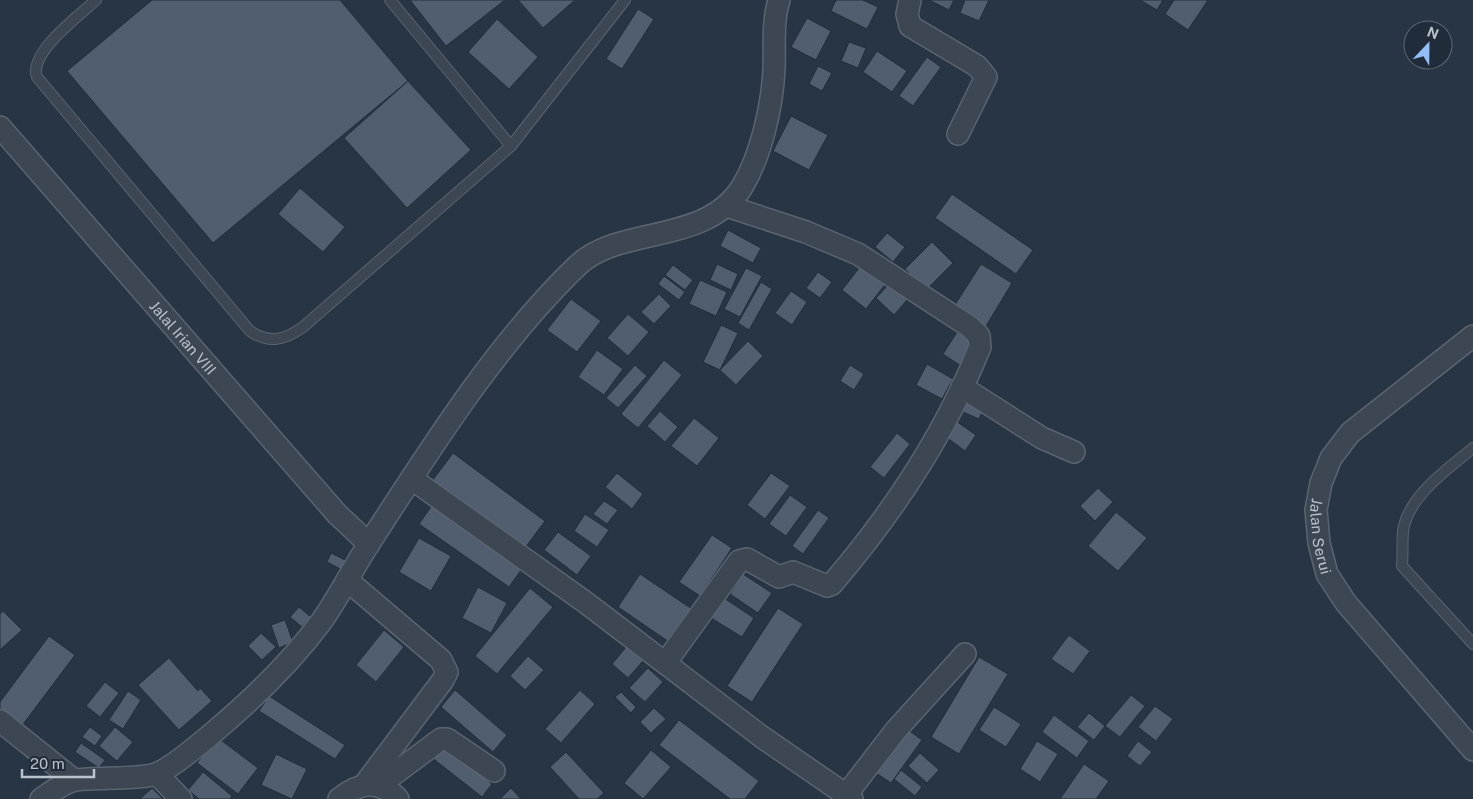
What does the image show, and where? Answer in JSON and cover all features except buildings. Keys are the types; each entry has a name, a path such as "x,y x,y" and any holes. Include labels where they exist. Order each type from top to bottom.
{"street":[{"path":"41,799 74,780 157,774 214,732 265,684 322,619 444,429 491,365 545,300 578,264 601,249 664,234 705,219 728,206 753,167 760,147 774,74 775,16 780,0"},
{"path":"910,0 908,14 910,26 977,66 986,77 958,134"},
{"name":"Jalal Irian VIII","path":"0,127 337,514 369,544"},
{"path":"666,662 739,561 743,559 747,559 779,577 793,572 827,586 832,584 890,510 917,469 962,387 980,347 979,336 970,327 858,254 806,232 728,206"},
{"name":"Jalan Serui","path":"1473,336 1350,433 1331,458 1321,484 1316,510 1319,543 1327,574 1346,603 1473,750"},
{"path":"962,387 1042,438 1074,452"},
{"path":"412,479 666,662 762,737 849,797 896,730 965,654"},
{"path":"346,580 442,660 446,672 443,680 372,785"},
{"path":"0,721 74,780"},
{"path":"372,785 440,739 449,740 494,771"},
{"path":"157,774 181,799"},
{"path":"339,799 355,787 372,785 389,791 398,799"}],"lane":[{"path":"96,0 41,54 36,67 37,77 250,331 264,339 281,340 303,327 511,146 625,0"},
{"path":"390,0 511,146"},
{"path":"1473,448 1430,484 1415,502 1403,530 1402,566 1473,644"}]}
